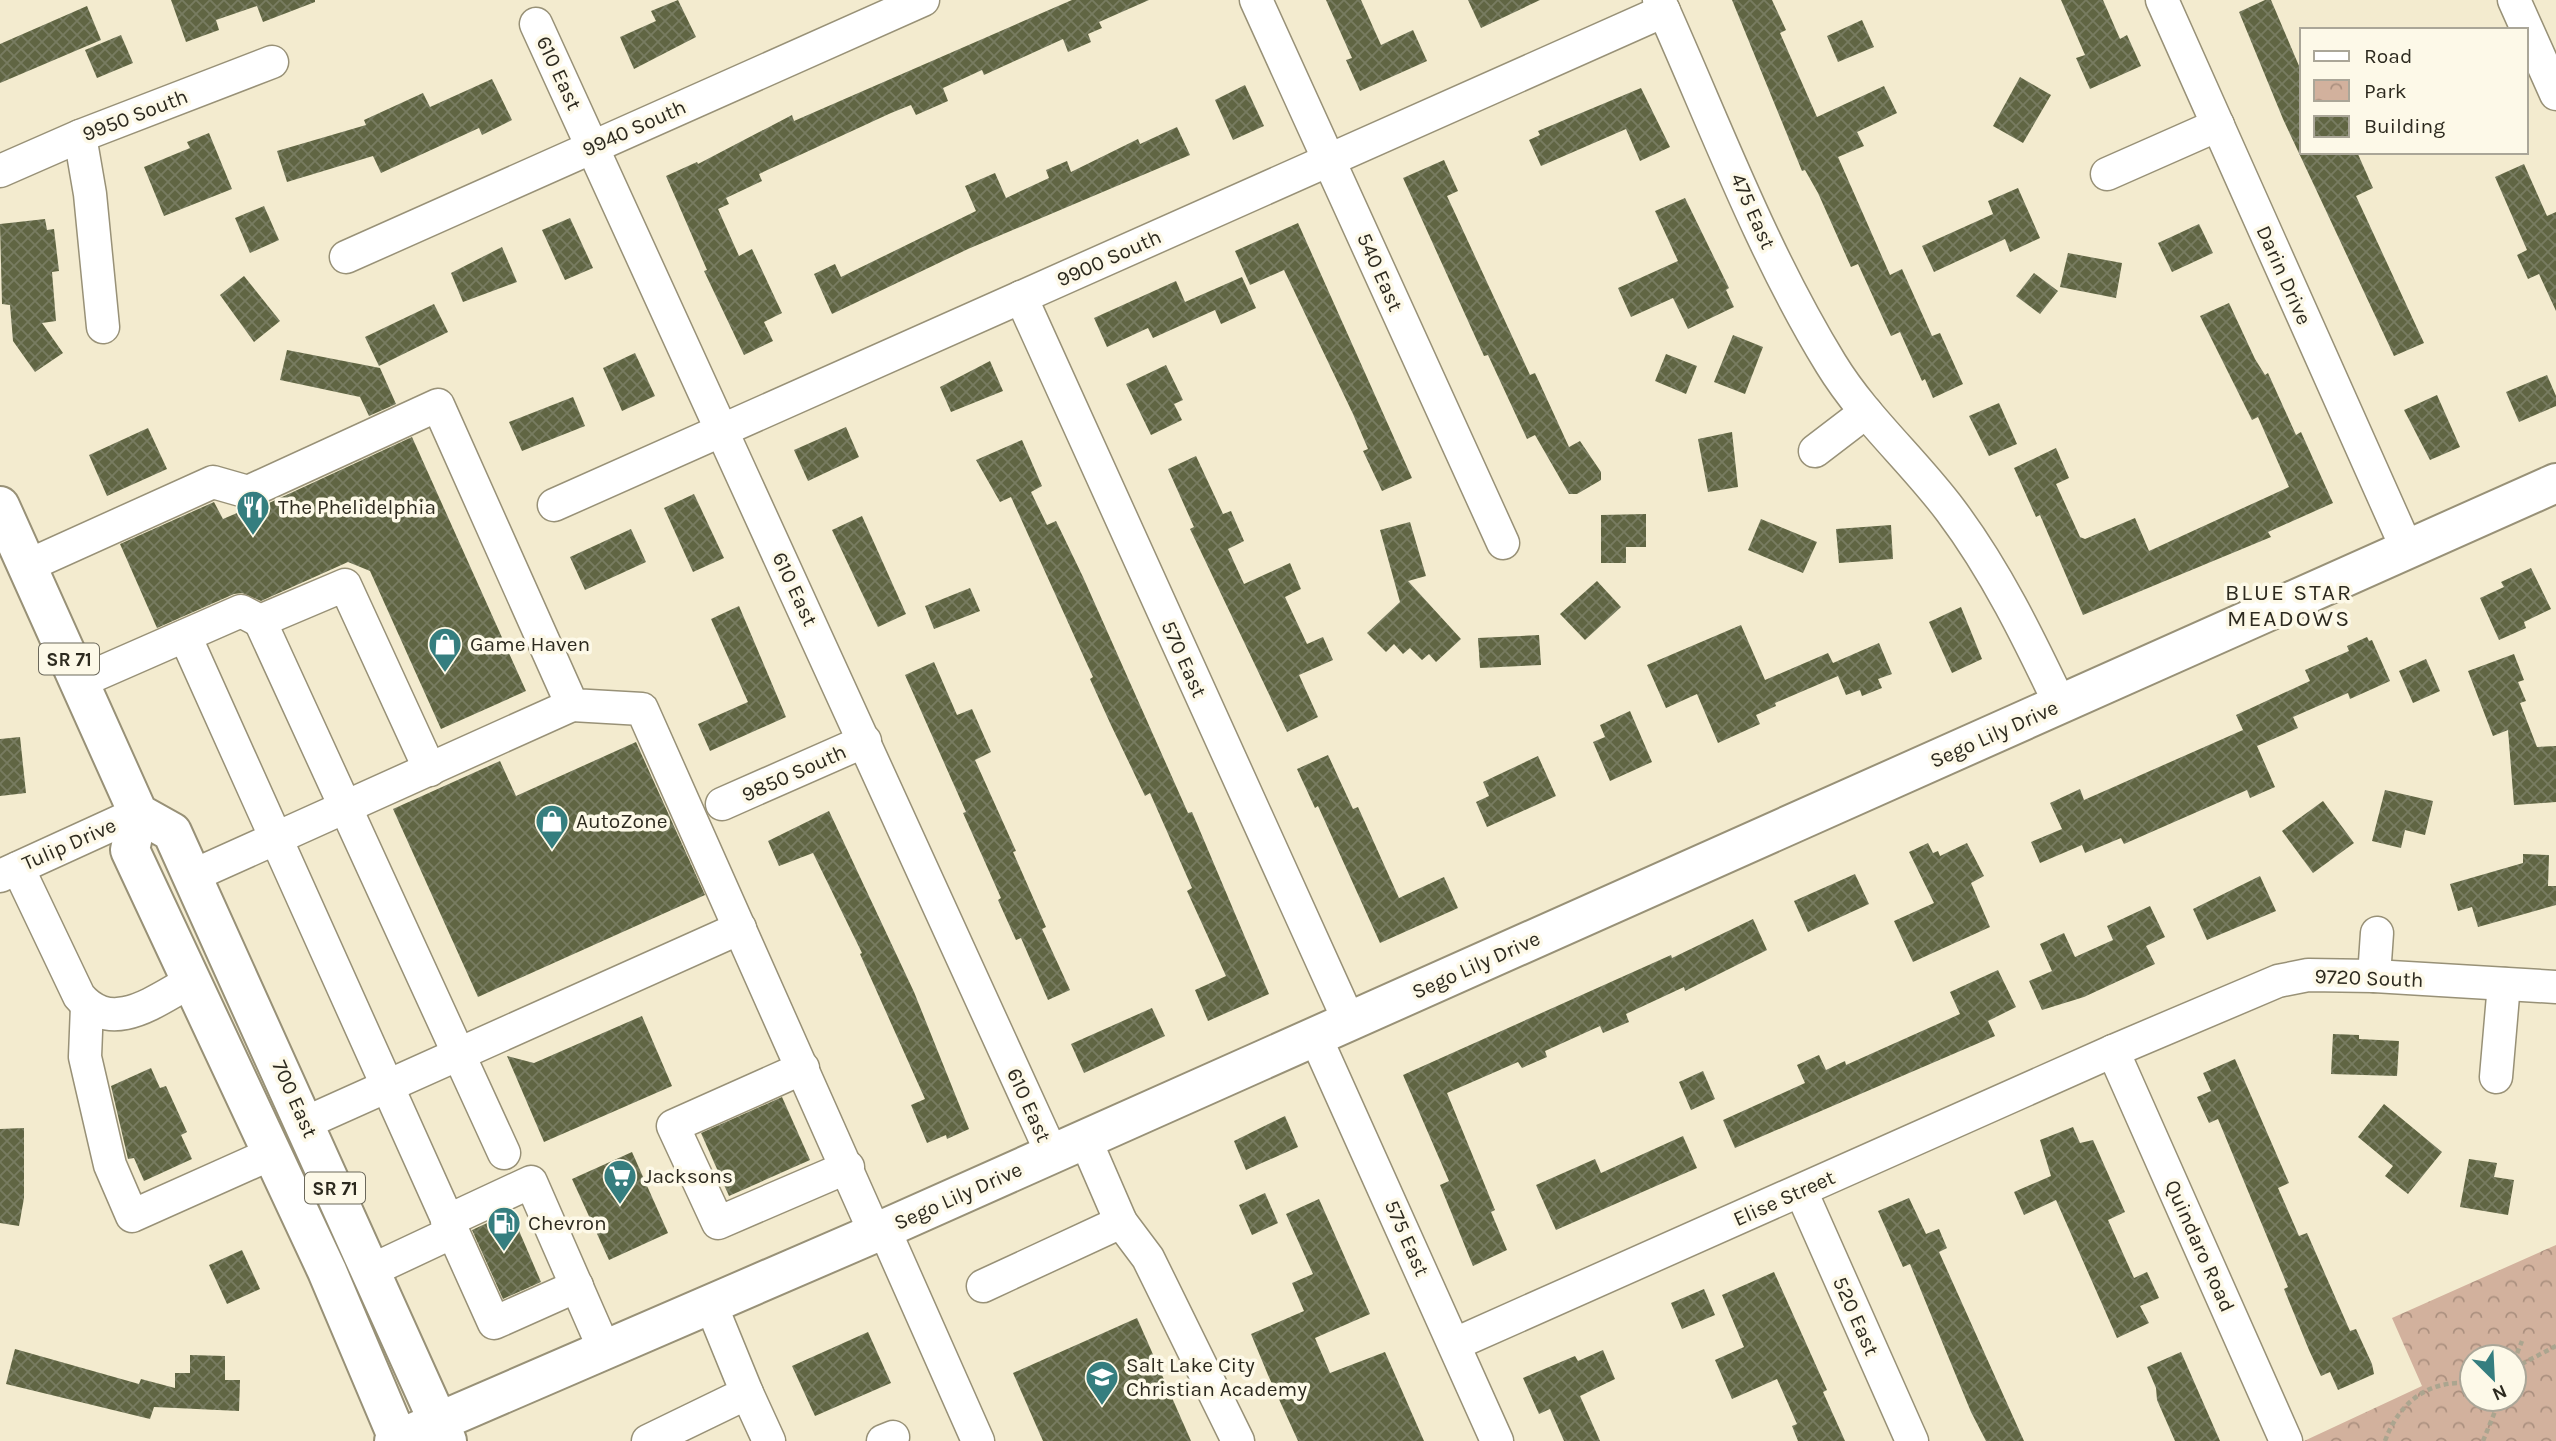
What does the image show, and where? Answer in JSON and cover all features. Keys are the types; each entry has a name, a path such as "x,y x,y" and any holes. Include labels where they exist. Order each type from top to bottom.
{"main road":[{"name":"Sego Lily Drive","path":"397,1440 443,1431 605,1351 1069,1147 2407,549 2554,490"},
{"name":"SR 71","path":"0,506 138,813"},
{"name":"700 East","path":"397,1440 273,1153 130,850 138,813 172,832 443,1431"}],"street":[{"name":"9940 South","path":"346,257 593,147 892,6 923,0"},
{"name":"540 East","path":"1256,0 1503,543"},
{"name":"Darin Drive","path":"2162,0 2407,549"},
{"path":"2514,0 2527,28"},
{"name":"9900 South","path":"554,505 1329,160 1662,5"},
{"name":"475 East","path":"1662,5 1778,268 1832,366 1866,412 1950,508 1988,562 2060,704"},
{"name":"610 East","path":"537,24 865,741 1069,1147 1148,1258 1238,1441"},
{"path":"2528,31 2556,94"},
{"name":"9950 South","path":"0,171 80,136 272,62"},
{"path":"2107,174 2218,125"},
{"path":"80,136 90,194 103,327"},
{"name":"570 East","path":"1021,297 1332,1029"},
{"path":"27,566 212,482 248,492 438,405 572,705"},
{"path":"1815,451 1866,412"},
{"path":"260,621 345,585 430,769"},
{"path":"79,682 241,611 260,621 504,1153"},
{"path":"185,636 494,1323 577,1286"},
{"path":"192,876 572,705 642,709 848,1167 978,1441"},
{"name":"9850 South","path":"722,804 865,741"},
{"name":"Tulip Drive","path":"9,872 138,813"},
{"path":"9,872 87,1006 109,1015 129,1015 190,982"},
{"path":"305,1123 740,928"},
{"path":"2374,976 2377,933"},
{"name":"9720 South","path":"2113,1051 2278,981 2308,975 2374,976 2556,987"},
{"path":"2496,1077 2504,984"},
{"path":"87,1006 85,1057 110,1165 132,1216 273,1153"},
{"name":"575 East","path":"1332,1029 1455,1344 1497,1441"},
{"name":"Elise Street","path":"1455,1344 2113,1051"},
{"name":"Quindaro Road","path":"2113,1051 2286,1441"},
{"path":"803,1068 673,1126 718,1223 848,1167"},
{"path":"372,1270 531,1182 605,1351"},
{"name":"520 East","path":"1801,1191 1912,1441"},
{"path":"982,1286 1121,1222"},
{"path":"711,1305 769,1441"},
{"path":"648,1441 747,1393"}],"path":[{"path":"2528,1361 2556,1346"},
{"path":"2385,1441 2395,1418 2410,1400 2429,1388 2458,1382"},
{"path":"2483,1441 2494,1413"}],"green space":[{"path":"2556,1245 2556,1441 2304,1441 2422,1386 2392,1318"}],"building":[{"path":"171,0 315,2 263,22 257,6 216,20 219,30 186,42"},
{"path":"678,0 696,37 634,69 620,37 656,21 651,11"},
{"path":"1072,0 1149,0 1099,22 1102,28 1088,34 1091,42 1068,52 1063,39 984,75 982,70 943,88 948,101 916,115 911,105 891,113 759,174 762,181 726,198 729,204 718,209 739,256 752,249 782,313 764,322 773,341 744,355 704,271 707,270 666,176 697,162 698,164 792,115 794,121"},
{"path":"1326,0 1361,0 1381,45 1413,30 1427,61 1360,91 1346,60 1352,58"},
{"path":"1468,0 1540,0 1481,28"},
{"path":"1732,0 1772,0 1786,30 1780,33 1817,117 1884,86 1897,113 1857,132 1864,146 1838,157 1890,275 1902,269 1932,336 1940,333 1963,384 1933,398 1925,379 1922,381 1900,332 1891,336 1858,264 1851,267 1818,193 1805,170 1802,171"},
{"path":"2061,0 2103,0 2120,39 2127,35 2141,66 2090,89 2076,58 2085,55"},
{"path":"2265,0 2271,0 2300,68 2300,154 2358,154 2373,188 2356,196 2424,343 2394,356 2283,119 2239,12"},
{"path":"87,6 101,40 0,83 0,44"},
{"path":"1862,20 1874,47 1838,62 1827,36"},
{"path":"121,35 133,63 97,78 85,50"},
{"path":"2020,77 2051,95 2023,143 1993,126"},
{"path":"492,79 512,120 482,135 479,128 381,173 373,156 287,182 277,151 366,125 364,120 423,93 430,107"},
{"path":"1245,85 1264,126 1233,140 1215,100"},
{"path":"1641,88 1670,147 1640,161 1626,129 1541,166 1529,140 1540,135 1538,131"},
{"path":"1177,127 1190,155 968,249 832,314 814,274 835,264 841,277 976,211 965,186 995,173 1006,198 1049,178 1046,170 1067,161 1071,172 1138,139 1140,144"},
{"path":"209,133 232,189 164,216 144,167 190,148 187,142"},
{"path":"1444,160 1458,191 1447,196 1530,375 1535,373 1569,447 1580,441 1601,472 1601,480 1577,494 1569,494 1535,435 1527,439 1488,355 1484,356 1403,178"},
{"path":"2524,164 2547,216 2556,212 2556,311 2539,274 2528,279 2517,255 2527,250 2495,177"},
{"path":"2018,188 2040,238 2010,252 2005,239 1934,272 1922,246 1993,214 1988,201"},
{"path":"1685,198 1729,288 1726,290 1734,307 1688,329 1673,298 1631,317 1618,288 1678,261 1655,211"},
{"path":"264,206 279,240 250,253 235,218"},
{"path":"570,218 593,268 565,280 542,230"},
{"path":"45,219 47,230 54,229 59,271 52,272 56,321 42,323 63,353 35,372 13,341 10,305 2,304 0,224"},
{"path":"1298,223 1412,478 1382,491 1363,451 1368,449 1353,414 1284,270 1250,285 1235,251"},
{"path":"2199,224 2213,253 2172,272 2158,243"},
{"path":"502,247 517,282 463,302 451,273"},
{"path":"2068,253 2122,263 2116,298 2060,287"},
{"path":"2034,273 2058,291 2040,314 2016,296"},
{"path":"244,276 280,321 254,342 220,295"},
{"path":"1242,277 1256,308 1221,324 1215,310 1153,338 1148,328 1107,347 1094,318 1176,281 1185,302"},
{"path":"2229,303 2255,359 2265,375 2268,373 2296,435 2301,432 2333,503 2268,532 2271,537 2083,615 2040,515 2036,517 2014,468 2056,448 2069,478 2056,484 2080,537 2085,539 2135,518 2149,551 2289,487 2258,417 2252,420 2200,316"},
{"path":"434,304 448,332 379,366 365,337"},
{"path":"1733,335 1763,347 1745,394 1714,382"},
{"path":"287,350 380,368 396,404 369,416 360,397 280,380"},
{"path":"635,353 655,396 622,411 603,368"},
{"path":"1666,354 1697,366 1686,394 1655,381"},
{"path":"990,361 1003,391 951,412 940,387"},
{"path":"1166,365 1183,400 1174,404 1182,420 1151,435 1126,384"},
{"path":"2547,375 2556,396 2556,406 2519,422 2506,392"},
{"path":"2437,395 2460,447 2430,460 2404,410"},
{"path":"573,397 585,426 522,451 509,422"},
{"path":"1999,403 2017,444 1989,456 1969,416"},
{"path":"846,427 859,457 808,481 794,450"},
{"path":"148,428 167,469 107,496 89,455"},
{"path":"1732,432 1738,487 1708,492 1698,439"},
{"path":"412,437 526,691 441,729 370,571 348,562 261,601 242,593 234,594 157,628 120,544 214,502 223,519 244,510 256,509"},
{"path":"1022,440 1042,486 1031,492 1047,525 1056,521 1083,577 1188,813 1192,812 1269,994 1208,1021 1195,990 1226,976 1187,891 1192,888 1150,793 1145,796 1110,723 1090,679 1093,677 1011,497 1000,502 976,460"},
{"path":"1196,456 1223,514 1231,511 1244,541 1228,549 1244,584 1290,563 1301,589 1285,597 1307,644 1323,637 1333,660 1299,675 1318,717 1287,732 1190,529 1194,527 1168,469"},
{"path":"694,494 724,558 693,572 664,508"},
{"path":"1646,514 1646,547 1626,547 1626,563 1601,563 1601,515"},
{"path":"862,516 906,614 878,627 832,530"},
{"path":"1761,519 1817,542 1803,573 1748,550"},
{"path":"1410,522 1426,576 1408,581 1461,639 1436,662 1429,654 1422,660 1410,648 1403,654 1394,644 1386,652 1367,633 1400,602 1380,530"},
{"path":"1891,525 1893,559 1839,563 1836,529"},
{"path":"631,529 646,562 585,590 570,557"},
{"path":"2531,568 2551,609 2524,622 2526,628 2499,640 2480,598 2504,587 2501,582"},
{"path":"1597,581 1621,607 1585,640 1560,614"},
{"path":"970,588 980,611 934,629 925,606"},
{"path":"739,606 786,717 710,751 698,724 748,702 711,619"},
{"path":"1961,607 1982,659 1952,673 1929,622"},
{"path":"1741,625 1765,680 1828,653 1833,663 1879,643 1892,674 1878,679 1882,688 1862,696 1860,690 1846,695 1838,676 1775,703 1776,706 1756,715 1760,724 1718,743 1697,694 1666,708 1647,665"},
{"path":"1539,635 1541,665 1480,668 1478,638"},
{"path":"2367,637 2369,641 2372,640 2390,681 2350,699 2348,693 2293,717 2298,728 2257,746 2275,787 2250,798 2247,790 2124,844 2121,838 2085,853 2082,845 2040,863 2031,842 2062,829 2050,803 2080,789 2084,800 2243,730 2236,715 2310,681 2305,670 2349,651 2347,646"},
{"path":"2514,654 2524,680 2518,682 2526,701 2520,703 2537,747 2556,746 2556,802 2514,805 2508,730 2493,736 2468,671"},
{"path":"2426,659 2440,691 2413,703 2399,671"},
{"path":"934,662 957,715 972,709 991,752 975,760 1016,851 1013,852 1046,927 1042,929 1070,990 1048,1000 1021,938 1016,940 998,900 1001,898 963,813 966,812 905,675"},
{"path":"1630,711 1652,762 1610,781 1593,742 1605,737 1600,725"},
{"path":"20,737 26,793 0,796 0,739"},
{"name":"AutoZone","path":"636,742 705,895 478,997 393,809 500,761 516,796"},
{"path":"1328,755 1353,809 1358,807 1399,898 1444,877 1458,908 1380,943 1318,806 1315,808 1297,769"},
{"path":"1538,756 1556,796 1487,827 1476,802 1489,796 1483,782"},
{"path":"2385,790 2433,801 2425,835 2405,830 2401,848 2372,841"},
{"path":"2323,801 2354,843 2313,873 2282,831"},
{"path":"829,811 914,992 969,1129 947,1139 946,1135 927,1143 911,1105 925,1099 860,954 862,953 813,853 779,866 768,841"},
{"path":"1928,843 1933,853 1938,851 1940,856 1967,843 1984,876 1971,883 1990,927 1913,962 1894,921 1934,903 1909,852"},
{"path":"2523,854 2549,855 2548,886 2556,886 2556,905 2478,927 2472,907 2458,911 2450,884 2523,863"},
{"path":"1855,874 1869,904 1808,932 1794,901"},
{"path":"2260,876 2276,911 2207,940 2193,909"},
{"path":"2150,906 2165,937 2146,946 2155,964 2084,997 2042,1010 2029,981 2052,971 2040,944 2064,933 2075,957 2113,940 2107,926"},
{"path":"1753,919 1767,950 1685,991 1684,987 1626,1014 1629,1022 1603,1033 1600,1026 1545,1051 1547,1057 1522,1068 1518,1062 1447,1093 1495,1210 1491,1212 1507,1250 1473,1266 1440,1185 1449,1181 1403,1075 1671,955 1672,958"},
{"path":"1998,970 2016,1007 1988,1021 1995,1036 1735,1148 1723,1120 1805,1083 1797,1065 1819,1055 1826,1070 1845,1061 1846,1065 1960,1014 1950,992"},
{"path":"1152,1008 1165,1036 1084,1073 1071,1044"},
{"path":"642,1016 672,1086 544,1142 507,1056 534,1063"},
{"path":"2333,1034 2359,1035 2359,1039 2399,1041 2397,1076 2331,1074"},
{"path":"2235,1059 2289,1183 2278,1188 2299,1236 2307,1233 2350,1331 2356,1329 2372,1364 2374,1374 2338,1390 2330,1372 2321,1376 2309,1350 2284,1289 2288,1287 2218,1119 2209,1123 2197,1097 2211,1091 2203,1073"},
{"path":"151,1068 160,1088 166,1086 187,1132 181,1135 192,1159 144,1181 134,1158 128,1159 111,1086"},
{"path":"1703,1071 1715,1099 1691,1110 1679,1082"},
{"path":"782,1097 810,1160 729,1196 701,1133"},
{"path":"2384,1104 2442,1152 2408,1194 2385,1176 2393,1166 2358,1137"},
{"path":"1285,1116 1298,1147 1246,1170 1234,1141"},
{"path":"2073,1127 2080,1143 2093,1140 2125,1212 2108,1220 2134,1278 2147,1272 2159,1298 2140,1306 2149,1323 2117,1338 2056,1200 2024,1215 2014,1192 2051,1176 2040,1140"},
{"path":"24,1128 24,1198 19,1226 0,1223 0,1129"},
{"path":"1683,1136 1697,1168 1556,1230 1536,1185 1595,1159 1601,1173"},
{"name":"Jacksons","path":"632,1152 668,1233 609,1260 572,1179"},
{"path":"2469,1159 2497,1163 2494,1177 2514,1180 2508,1215 2460,1207"},
{"path":"1265,1193 1278,1223 1252,1235 1239,1205"},
{"path":"1909,1198 1926,1234 1939,1229 1947,1248 1939,1252 2024,1441 1986,1441 1971,1412 1910,1264 1903,1267 1878,1211"},
{"path":"1319,1199 1370,1314 1315,1338 1330,1373 1385,1352 1424,1441 1298,1441 1268,1375 1251,1334 1304,1311 1292,1283 1313,1274 1286,1214"},
{"name":"Chevron","path":"511,1212 541,1282 503,1299 472,1230"},
{"path":"242,1250 260,1289 227,1304 209,1265"},
{"path":"1774,1272 1827,1390 1823,1392 1845,1441 1798,1441 1792,1426 1797,1424 1777,1379 1732,1399 1715,1360 1744,1347 1722,1295"},
{"path":"1704,1289 1715,1315 1682,1329 1671,1303"},
{"name":"Salt Lake City Christian Academy","path":"1137,1318 1191,1441 1043,1441 1013,1373"},
{"path":"868,1332 891,1383 815,1416 792,1366"},
{"path":"15,1349 139,1384 141,1379 175,1388 175,1373 190,1373 190,1355 225,1356 225,1380 240,1380 239,1411 154,1407 150,1419 6,1384"},
{"path":"1603,1350 1615,1379 1580,1396 1600,1441 1564,1441 1550,1409 1539,1414 1523,1378 1575,1356 1578,1361"},
{"path":"2181,1352 2220,1441 2175,1441 2157,1400 2156,1388 2147,1367"}],"place":[{"name":"The Phelidelphia","path":"253,537"},
{"name":"Game Haven","path":"445,674"},
{"name":"AutoZone","path":"552,851"},
{"name":"Jacksons","path":"620,1206"},
{"name":"Chevron","path":"504,1253"},
{"name":"Salt Lake City Christian Academy","path":"1102,1407"}],"district":[{"name":"BLUE STAR MEADOWS","path":"2289,605"}]}
